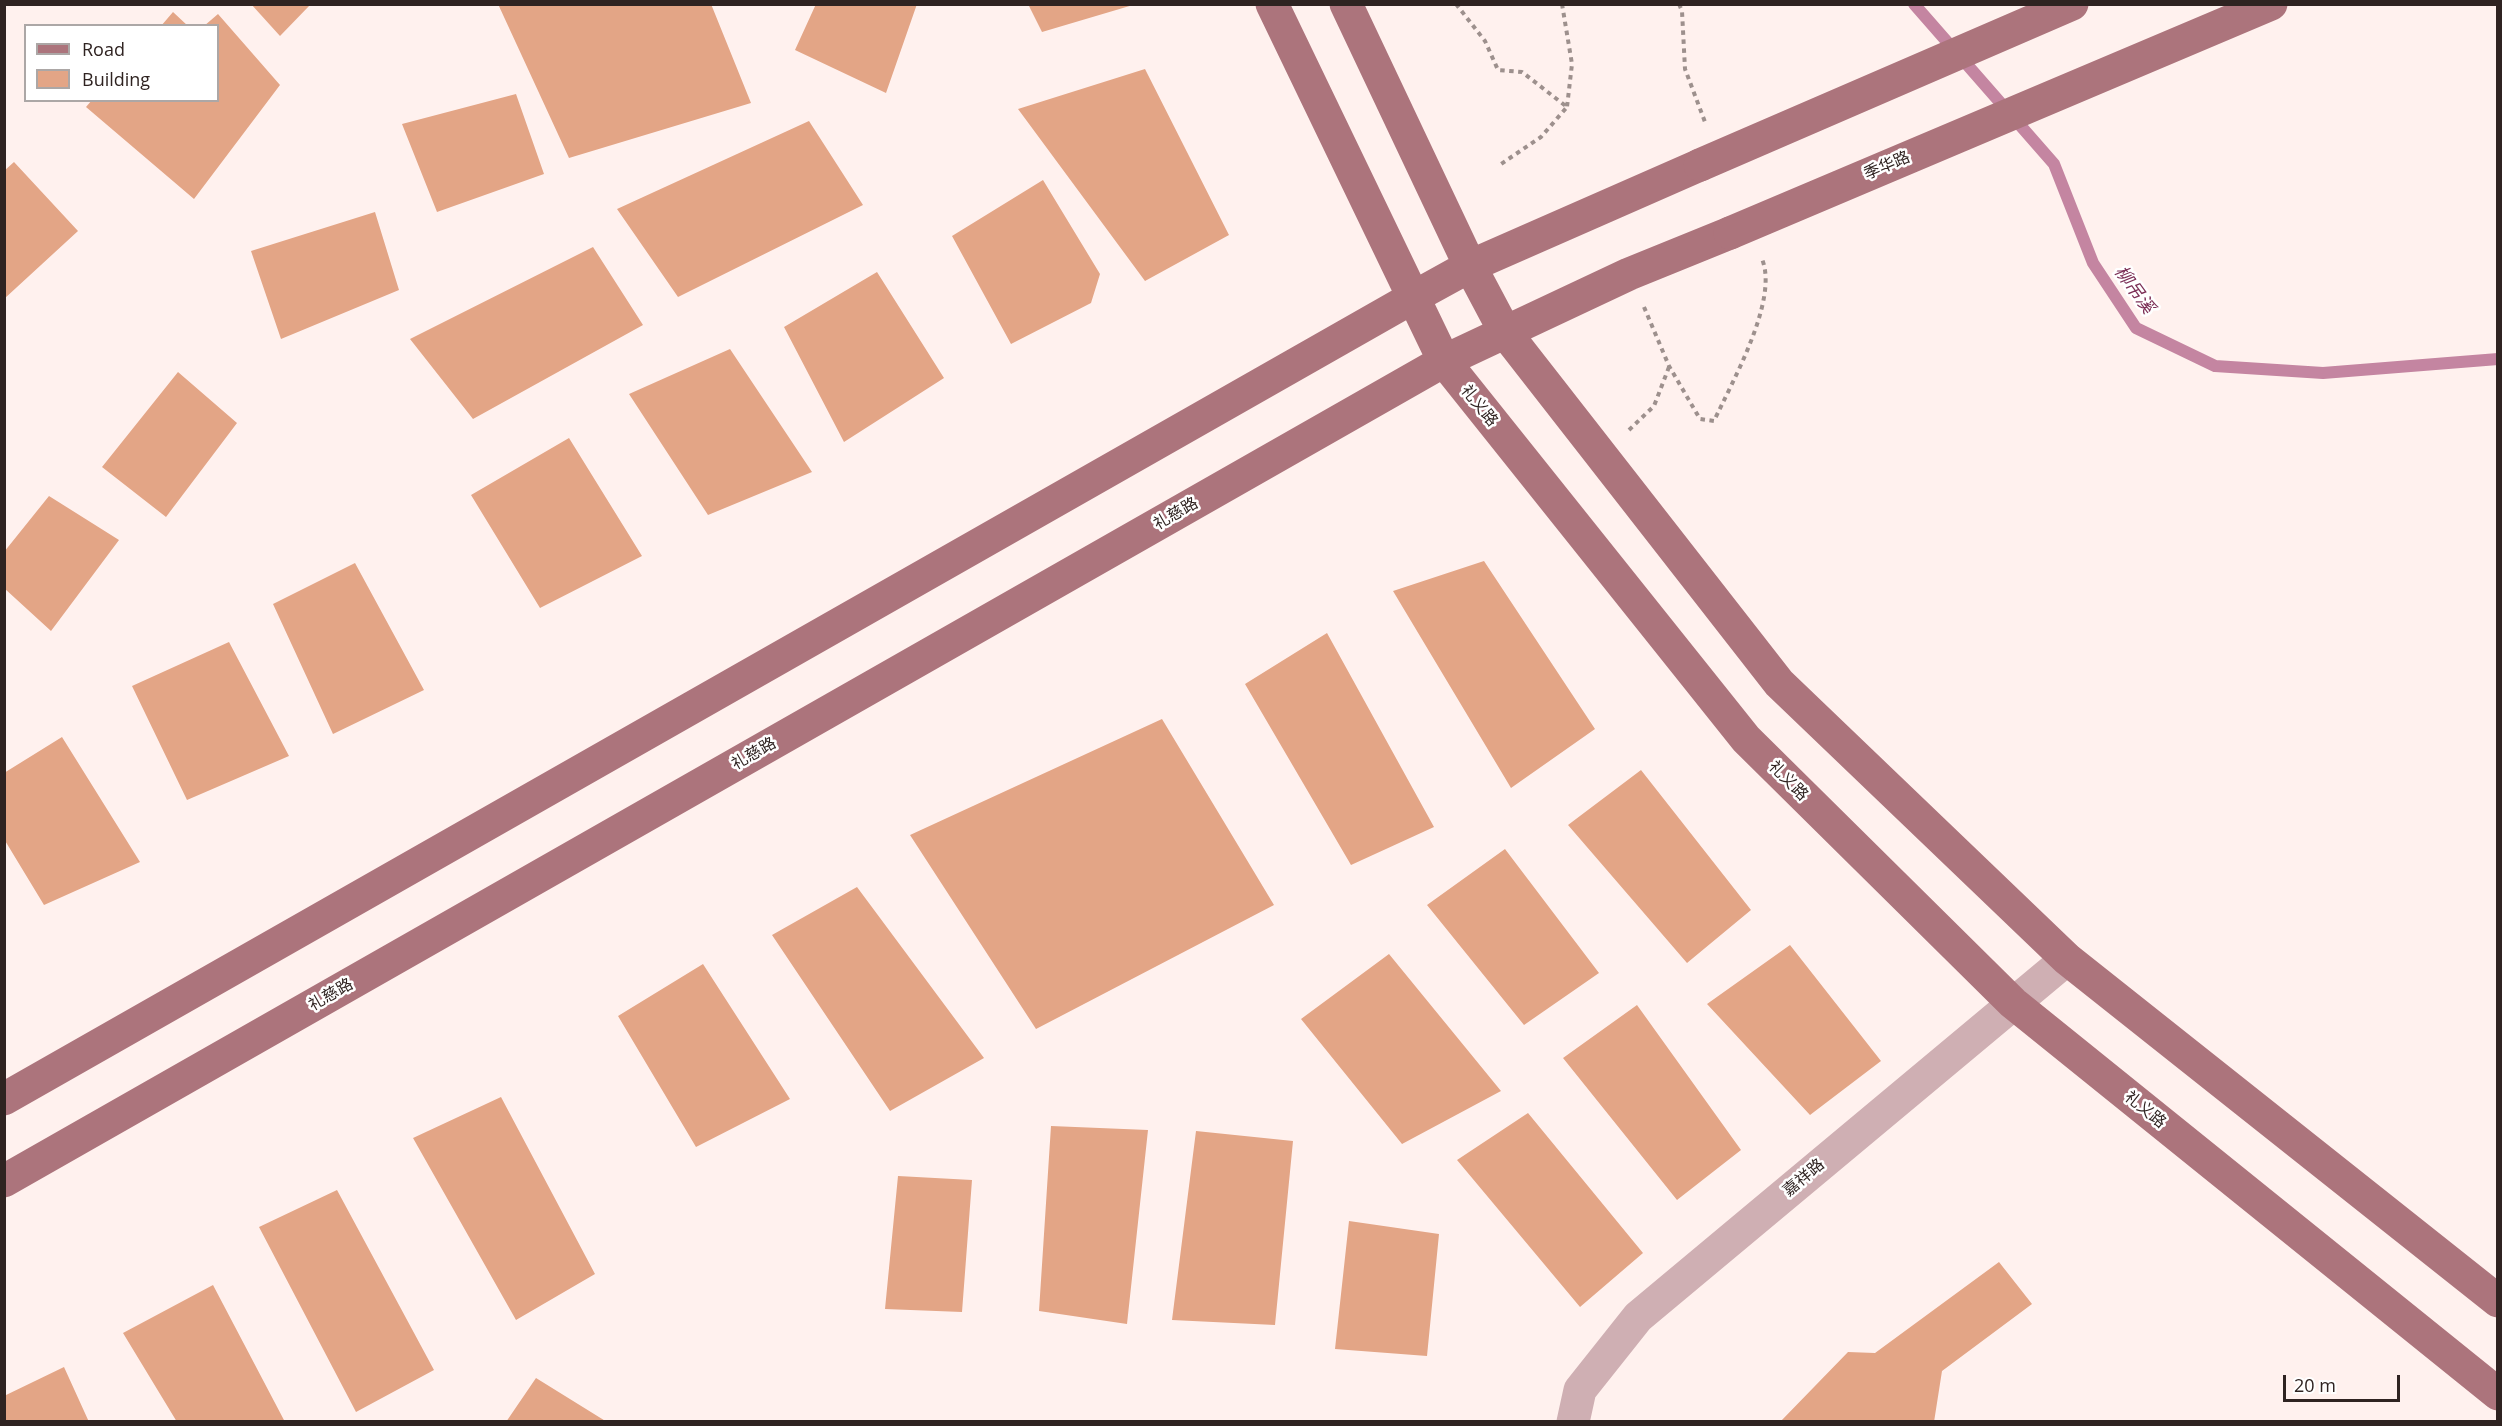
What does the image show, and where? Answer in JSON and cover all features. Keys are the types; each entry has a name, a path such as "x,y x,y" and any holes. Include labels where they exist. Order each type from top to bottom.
{"main road":[{"name":"礼义路","path":"1272,4 1444,362 1746,739 2013,1003 2498,1394"},
{"path":"1346,4 1470,266 1505,332 1779,683 2067,959 2498,1301"},
{"path":"4,1099 1470,266 2072,4"},
{"name":"季华路","path":"1505,332 1629,274 2271,4"},
{"name":"礼慈路","path":"4,1181 1444,362 1505,332"}],"street":[{"name":"嘉祥路","path":"1573,1422 1580,1389 1638,1317 2067,959"}],"path":[{"path":"1456,4 1485,41 1498,70 1522,72 1567,107"},
{"path":"1501,164 1541,137 1567,107 1572,64 1562,4"},
{"path":"1602,455 1654,406 1669,366"}],"building":[{"path":"251,4 311,4 280,36"},
{"path":"498,4 711,4 751,103 569,158"},
{"path":"816,4 917,4 886,93 795,50"},
{"path":"1028,4 1133,4 1133,5 1042,32"},
{"path":"173,12 186,24 163,24"},
{"path":"218,14 280,85 194,199 86,107 90,102 219,102 219,24 206,24"},
{"path":"1145,69 1229,235 1145,281 1018,109"},
{"path":"516,94 544,174 437,212 402,124"},
{"path":"809,121 863,205 678,297 617,209"},
{"path":"14,162 78,231 4,299 4,171"},
{"path":"1043,180 1100,274 1091,303 1011,344 952,236"},
{"path":"375,212 399,290 281,339 251,251"},
{"path":"593,247 643,325 473,419 410,339"},
{"path":"877,272 944,378 844,442 784,327"},
{"path":"730,349 812,472 708,515 629,394"},
{"path":"178,372 237,423 166,517 102,467"},
{"path":"569,438 642,556 540,608 471,495"},
{"path":"49,496 119,540 51,631 4,588 4,552"},
{"path":"1484,561 1595,729 1511,788 1393,591"},
{"path":"355,563 424,690 333,734 273,604"},
{"path":"1327,633 1434,827 1351,865 1245,684"},
{"path":"229,642 289,756 187,800 132,686"},
{"path":"1162,719 1274,905 1036,1029 910,835"},
{"path":"62,737 140,862 44,905 4,839 4,773"},
{"path":"1641,770 1751,910 1687,963 1568,825"},
{"path":"1505,849 1599,973 1524,1025 1427,905"},
{"path":"857,887 984,1058 890,1111 772,935"},
{"path":"1790,945 1881,1061 1810,1115 1707,1004"},
{"path":"1389,954 1501,1091 1402,1144 1301,1019"},
{"path":"703,964 790,1099 696,1147 618,1016"},
{"path":"1637,1005 1741,1150 1677,1200 1563,1058"},
{"path":"501,1097 595,1274 516,1320 413,1138"},
{"path":"1528,1113 1643,1253 1580,1307 1457,1160"},
{"path":"1051,1126 1148,1130 1127,1324 1039,1311"},
{"path":"1196,1131 1293,1141 1275,1325 1172,1320"},
{"path":"898,1176 972,1180 962,1312 885,1309"},
{"path":"337,1190 434,1370 356,1412 259,1227"},
{"path":"1349,1221 1439,1234 1427,1356 1335,1349"},
{"path":"1999,1262 2032,1304 1942,1371 1934,1422 1780,1422 1848,1352 1875,1353"},
{"path":"213,1285 285,1422 177,1422 123,1333"},
{"path":"64,1367 89,1422 4,1422 4,1396"},
{"path":"536,1378 607,1422 506,1422"}],"waterway":[{"name":"柳吊溪","path":"1914,4 2054,164 2093,263 2136,328 2215,366 2323,373 2498,359"}]}
